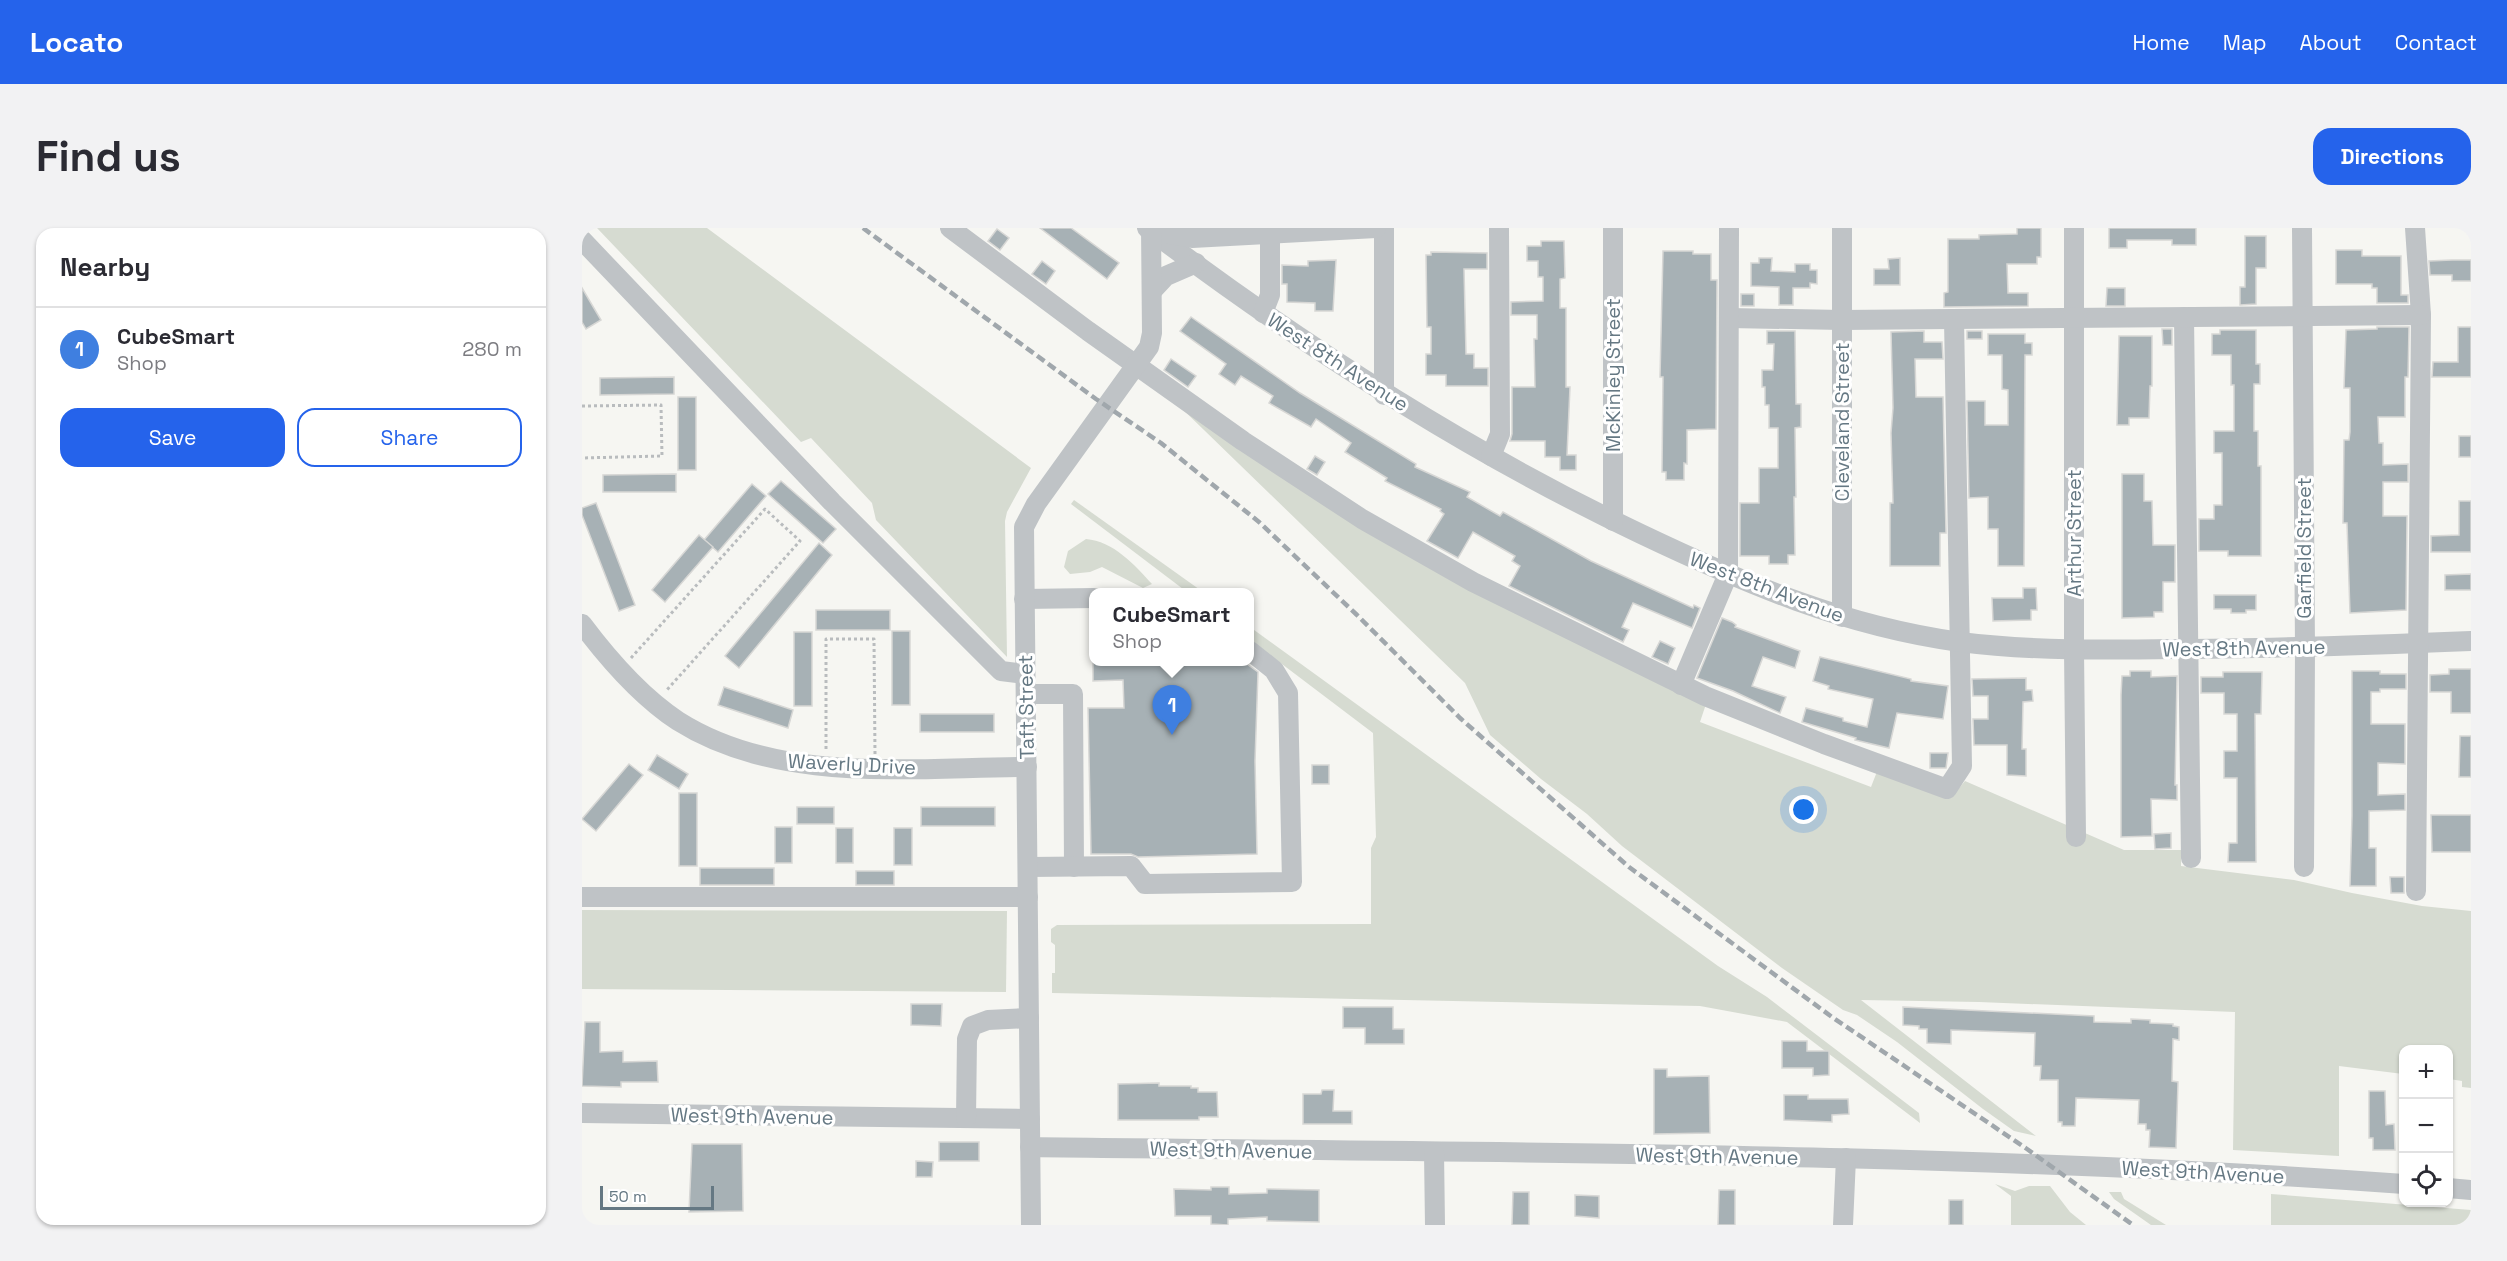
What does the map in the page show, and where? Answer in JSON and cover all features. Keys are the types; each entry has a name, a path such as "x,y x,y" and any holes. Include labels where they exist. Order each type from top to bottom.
{"street":[{"path":"950,228 1136,365 1244,441 1362,519 1473,582 1681,685 1824,744 1947,789 1962,766 1954,319"},
{"path":"1150,229 1192,238 1270,231 1376,228"},
{"path":"1384,228 1384,394"},
{"path":"1491,456 1500,434 1499,228"},
{"name":"McKinley Street","path":"1613,228 1613,521"},
{"path":"1681,685 1728,574 1729,228"},
{"name":"Cleveland Street","path":"1842,228 1842,617"},
{"name":"Arthur Street","path":"2074,228 2076,837"},
{"name":"Garfield Street","path":"2302,228 2304,867"},
{"path":"2415,228 2421,315 2416,891"},
{"name":"Taft Street","path":"1031,1225 1024,527 1028,517 1149,347 1152,333 1150,229"},
{"name":"West 8th Avenue","path":"1150,229 1263,313 1384,394 1491,456 1613,521 1728,574 1784,598 1842,617 1961,642 2074,650 2305,648 2471,641"},
{"path":"1263,313 1270,295 1270,231"},
{"path":"582,240 868,540 1001,671 1025,684 1073,694 1074,867"},
{"path":"1152,291 1166,276 1196,263"},
{"path":"1728,318 1842,320 2421,315"},
{"path":"2184,317 2191,858"},
{"path":"1024,599 1089,598"},
{"name":"Waverly Drive","path":"582,624 607,657 654,702 679,721 747,752 790,762 824,766 1027,767"},
{"path":"1028,867 1131,866 1144,884 1292,882 1288,693 1275,670 1254,654"},
{"path":"582,897 1028,897"},
{"path":"966,1118 967,1039 972,1026 988,1020 1029,1018"},
{"name":"West 9th Avenue","path":"582,1113 1030,1119"},
{"name":"West 9th Avenue","path":"1030,1147 1846,1158 2241,1172 2399,1184"},
{"path":"1434,1152 1435,1225"},
{"path":"1843,1225 1846,1158"},
{"path":"2453,1188 2471,1190"}],"path":[{"path":"582,406 661,405 662,456 582,458"},
{"path":"628,662 765,509 772,515 800,541 663,694"},
{"path":"826,754 826,639 874,639 875,754"}],"shaded area":[{"path":"597,228 707,228 1031,468 1007,512 1005,521 1007,657 876,520 872,503 811,438 801,442"},
{"path":"1171,398 1204,422 1706,704 1700,722 1871,787 1878,769 1955,793 1965,781 2124,850 2181,850 2181,866 2294,880 2422,906 2471,911 2471,1088 2462,1087 2462,1081 2453,1080 2453,1045 2399,1045 2399,1074 2339,1066 2339,1156 2233,1150 2235,1012 1861,1000 2036,1136 2014,1131 1897,1042 1857,1015 1843,1010 1782,968 1622,846 1587,814 1541,779 1490,735 1465,683"},
{"path":"1074,500 1197,588 1182,588 1071,504"},
{"path":"1086,539 1105,544 1123,555 1152,584 1143,588 1102,567 1090,572 1070,574 1064,567 1068,551"},
{"path":"1254,630 1718,966 1767,997 1919,1113 1920,1123 1787,1022 1700,1006 1052,993 1055,945 1051,942 1051,929 1057,925 1371,924 1371,848 1376,837 1373,733 1254,643"},
{"path":"582,910 1007,911 1006,992 582,989"},
{"path":"1995,1184 2015,1191 2029,1186 2050,1186 2070,1212 2086,1225 2011,1225 2011,1196"},
{"path":"2109,1192 2121,1192 2124,1199 2166,1225 2151,1225 2114,1199"},
{"path":"2271,1194 2399,1204 2399,1207 2471,1210 2471,1225 2271,1225"}],"building":[{"path":"1040,228 1071,228 1119,263 1107,279"},
{"path":"2017,228 2041,228 2041,257 2037,257 2037,264 2007,264 2008,293 2028,293 2028,306 1944,307 1944,293 1948,292 1948,239 1979,239 1979,235 2017,234"},
{"path":"2109,228 2196,228 2196,245 2172,245 2172,240 2127,240 2127,248 2109,248"},
{"path":"997,229 1009,238 1000,250 988,241"},
{"path":"2245,236 2266,236 2266,268 2256,268 2256,304 2240,305 2240,287 2245,287"},
{"path":"1541,241 1564,241 1565,278 1560,279 1560,308 1566,308 1566,387 1570,387 1567,455 1576,455 1576,470 1560,470 1560,457 1545,457 1545,441 1510,441 1512,387 1535,387 1534,339 1537,339 1537,315 1511,315 1511,302 1543,301 1543,277 1538,277 1538,261 1527,261 1527,246 1541,246"},
{"path":"2336,250 2362,250 2362,256 2401,256 2401,295 2408,295 2408,303 2377,303 2377,288 2372,288 2372,284 2336,284"},
{"path":"1663,251 1693,251 1693,254 1711,254 1711,280 1717,280 1716,429 1687,430 1687,464 1684,463 1684,480 1666,480 1666,472 1662,472 1663,377 1660,377"},
{"path":"1431,252 1487,253 1487,269 1464,269 1466,354 1474,354 1474,368 1488,368 1488,386 1446,386 1446,375 1426,375 1426,354 1431,354 1431,327 1427,327 1426,255 1431,255"},
{"path":"1759,258 1772,258 1771,271 1795,272 1795,264 1810,264 1810,270 1817,270 1817,284 1810,283 1810,288 1793,288 1793,305 1779,305 1779,287 1751,286 1751,263 1759,263"},
{"path":"1900,258 1900,285 1874,285 1874,269 1889,269 1888,259"},
{"path":"1336,260 1333,311 1315,311 1315,303 1287,302 1287,284 1282,284 1282,265 1308,266 1308,261"},
{"path":"2471,260 2471,281 2452,281 2452,275 2430,275 2429,261"},
{"path":"1042,261 1055,271 1046,284 1032,274"},
{"path":"582,288 601,320 586,329 582,322"},
{"path":"2107,288 2125,288 2125,306 2106,306"},
{"path":"1741,294 1754,294 1754,306 1741,306"},
{"path":"1191,317 1300,393 1416,464 1415,467 1470,492 1467,497 1500,516 1503,512 1591,561 1693,608 1694,605 1700,608 1692,628 1633,603 1622,627 1629,630 1623,642 1509,586 1520,566 1512,561 1515,556 1473,532 1458,558 1427,541 1444,514 1440,511 1441,509 1385,481 1387,478 1345,452 1351,443 1316,419 1311,427 1269,403 1273,396 1241,376 1235,385 1219,374 1226,364 1180,331"},
{"path":"2377,327 2409,327 2405,417 2378,417 2379,443 2383,443 2383,465 2408,464 2408,482 2383,482 2383,516 2407,516 2406,610 2350,613 2347,523 2343,523 2344,440 2349,440 2350,432 2350,388 2344,388 2346,330 2377,329"},
{"path":"2458,327 2471,327 2471,377 2432,377 2433,362 2458,362"},
{"path":"2162,329 2172,329 2172,345 2163,345"},
{"path":"2220,330 2256,330 2256,364 2260,364 2260,384 2254,384 2254,431 2258,431 2258,466 2261,466 2261,556 2228,556 2228,551 2199,551 2199,519 2214,519 2214,505 2222,505 2222,453 2214,453 2214,431 2234,431 2234,385 2231,385 2231,355 2212,355 2212,334 2220,334"},
{"path":"1767,331 1795,331 1796,404 1801,404 1801,427 1795,428 1795,555 1788,555 1788,564 1769,564 1769,556 1740,556 1740,503 1759,503 1759,468 1778,468 1778,428 1769,428 1769,405 1765,405 1765,387 1762,387 1762,370 1773,370 1774,344 1767,344"},
{"path":"1924,331 1924,342 1942,342 1943,359 1915,359 1916,397 1943,397 1946,533 1940,533 1940,566 1890,566 1890,503 1893,503 1891,332"},
{"path":"1967,331 1982,331 1982,339 1967,339"},
{"path":"1988,334 2025,334 2025,343 2032,343 2032,355 2025,355 2024,566 1998,566 1998,529 1988,529 1988,497 1969,498 1967,401 1985,401 1985,425 2008,425 2008,390 2002,389 2002,355 1988,355"},
{"path":"2119,336 2152,336 2152,386 2150,386 2149,418 2129,418 2129,425 2117,425"},
{"path":"1171,359 1196,376 1188,387 1164,370"},
{"path":"674,377 674,394 600,395 600,378"},
{"path":"678,397 696,397 696,470 678,470"},
{"path":"2459,436 2471,436 2471,457 2459,457"},
{"path":"1315,456 1325,462 1317,475 1307,469"},
{"path":"676,474 676,492 603,492 603,475"},
{"path":"2122,474 2144,474 2144,501 2152,501 2153,545 2175,545 2175,582 2163,582 2163,612 2154,612 2154,617 2122,618"},
{"path":"781,481 836,529 823,543 768,494"},
{"path":"752,484 766,496 718,552 704,540"},
{"path":"2459,501 2471,501 2471,552 2431,552 2431,536 2459,535"},
{"path":"596,503 635,605 619,611 582,515 582,508"},
{"path":"699,535 713,547 665,602 652,590"},
{"path":"819,543 832,555 739,668 725,656"},
{"path":"2471,574 2471,590 2445,590 2445,575"},
{"path":"2023,588 2036,588 2037,610 2031,610 2031,620 1993,621 1992,598 2023,598"},
{"path":"2214,595 2256,595 2256,610 2231,613 2231,609 2214,609"},
{"path":"816,610 890,610 890,630 816,630"},
{"path":"1722,618 1732,622 1736,625 1735,627 1800,651 1795,668 1763,657 1752,686 1786,697 1780,713 1733,691 1697,678"},
{"path":"892,631 910,631 910,705 892,705"},
{"path":"794,632 812,632 812,706 794,706"},
{"path":"1660,641 1675,648 1668,664 1652,657"},
{"path":"1820,657 1911,679 1911,681 1948,686 1943,719 1897,713 1889,748 1855,740 1856,738 1802,722 1806,708 1867,727 1873,699 1828,689 1829,686 1813,681"},
{"path":"1093,666 1250,666 1258,672 1255,761 1257,854 1138,857 1131,854 1091,854 1088,708 1124,708 1123,680 1093,681"},
{"path":"2449,669 2471,669 2471,713 2451,713 2451,692 2430,692 2430,675 2449,674"},
{"path":"2130,671 2151,671 2151,677 2177,676 2175,785 2177,785 2177,800 2151,799 2152,836 2121,837 2122,676 2130,676"},
{"path":"2352,671 2406,674 2406,689 2380,689 2380,692 2371,692 2371,724 2405,724 2405,764 2378,763 2378,795 2405,794 2405,810 2369,811 2369,848 2376,848 2376,886 2350,886"},
{"path":"2223,672 2262,672 2261,714 2255,714 2256,862 2228,862 2229,843 2237,843 2237,778 2224,778 2224,751 2237,751 2237,714 2224,714 2224,693 2201,693 2201,677 2223,677"},
{"path":"2026,678 2026,690 2032,690 2033,701 2023,702 2022,749 2026,749 2026,776 2007,775 2007,745 1974,745 1973,719 1988,719 1988,696 1973,696 1972,679"},
{"path":"724,687 793,710 788,728 718,705"},
{"path":"920,714 994,714 994,732 920,732"},
{"path":"2460,736 2471,736 2471,777 2459,777"},
{"path":"1930,753 1948,753 1946,768 1930,768"},
{"path":"657,755 688,774 679,789 648,770"},
{"path":"629,764 643,775 596,831 582,819"},
{"path":"1312,765 1329,765 1329,784 1312,784"},
{"path":"679,793 697,793 697,866 679,866"},
{"path":"797,807 834,807 834,824 797,824"},
{"path":"921,807 995,807 995,826 921,826"},
{"path":"2431,815 2471,815 2471,852 2432,852"},
{"path":"775,827 792,827 792,863 775,863"},
{"path":"836,828 853,828 853,863 836,863"},
{"path":"894,828 912,828 912,865 894,865"},
{"path":"2171,833 2171,848 2155,849 2154,834"},
{"path":"700,868 774,868 774,885 700,885"},
{"path":"856,871 894,871 894,885 856,885"},
{"path":"2390,877 2404,877 2404,893 2391,893"},
{"path":"911,1004 942,1004 941,1026 911,1025"},
{"path":"1343,1007 1393,1007 1393,1029 1404,1029 1404,1044 1365,1044 1365,1028 1343,1028"},
{"path":"1903,1007 2094,1016 2094,1022 2131,1023 2131,1019 2150,1020 2150,1023 2173,1024 2179,1027 2179,1040 2173,1039 2172,1081 2178,1082 2176,1148 2149,1147 2150,1130 2146,1130 2146,1124 2138,1124 2139,1100 2076,1098 2075,1126 2062,1126 2062,1122 2058,1122 2058,1080 2040,1080 2041,1066 2034,1066 2035,1033 1951,1030 1951,1044 1927,1043 1927,1029 1903,1025"},
{"path":"585,1022 600,1022 600,1052 623,1051 623,1062 657,1061 658,1082 621,1082 621,1087 582,1086"},
{"path":"1782,1041 1807,1041 1807,1051 1829,1051 1829,1075 1813,1076 1813,1068 1782,1068"},
{"path":"1654,1069 1667,1069 1667,1077 1709,1076 1710,1133 1654,1134"},
{"path":"1159,1083 1159,1086 1191,1086 1191,1088 1198,1088 1198,1092 1217,1092 1218,1117 1199,1117 1199,1120 1118,1120 1118,1084"},
{"path":"1322,1090 1334,1090 1333,1111 1352,1111 1352,1124 1303,1124 1303,1094 1321,1094"},
{"path":"2369,1091 2385,1091 2386,1125 2394,1124 2395,1150 2373,1150 2373,1138 2369,1138"},
{"path":"1784,1095 1808,1095 1808,1099 1848,1099 1849,1114 1832,1115 1832,1122 1784,1120"},
{"path":"939,1142 979,1142 979,1161 939,1161"},
{"path":"692,1144 742,1144 743,1211 689,1212"},
{"path":"916,1161 933,1162 932,1177 916,1177"},
{"path":"1211,1187 1229,1187 1229,1194 1267,1193 1267,1189 1319,1190 1319,1222 1267,1221 1267,1217 1228,1219 1228,1225 1211,1224 1211,1216 1175,1216 1174,1189 1211,1190"},
{"path":"1719,1190 1735,1190 1735,1225 1718,1225"},
{"path":"1513,1192 1529,1192 1529,1225 1512,1225"},
{"path":"1575,1195 1599,1196 1599,1218 1575,1216"},
{"path":"1949,1200 1963,1200 1963,1225 1949,1225"}],"railway":[{"path":"863,228 1096,399 1161,443 1259,522 1357,615 1460,718 1629,867 1832,1017 2027,1149 2133,1225"}],"place":[{"name":"CubeSmart","path":"1172,735"}]}
